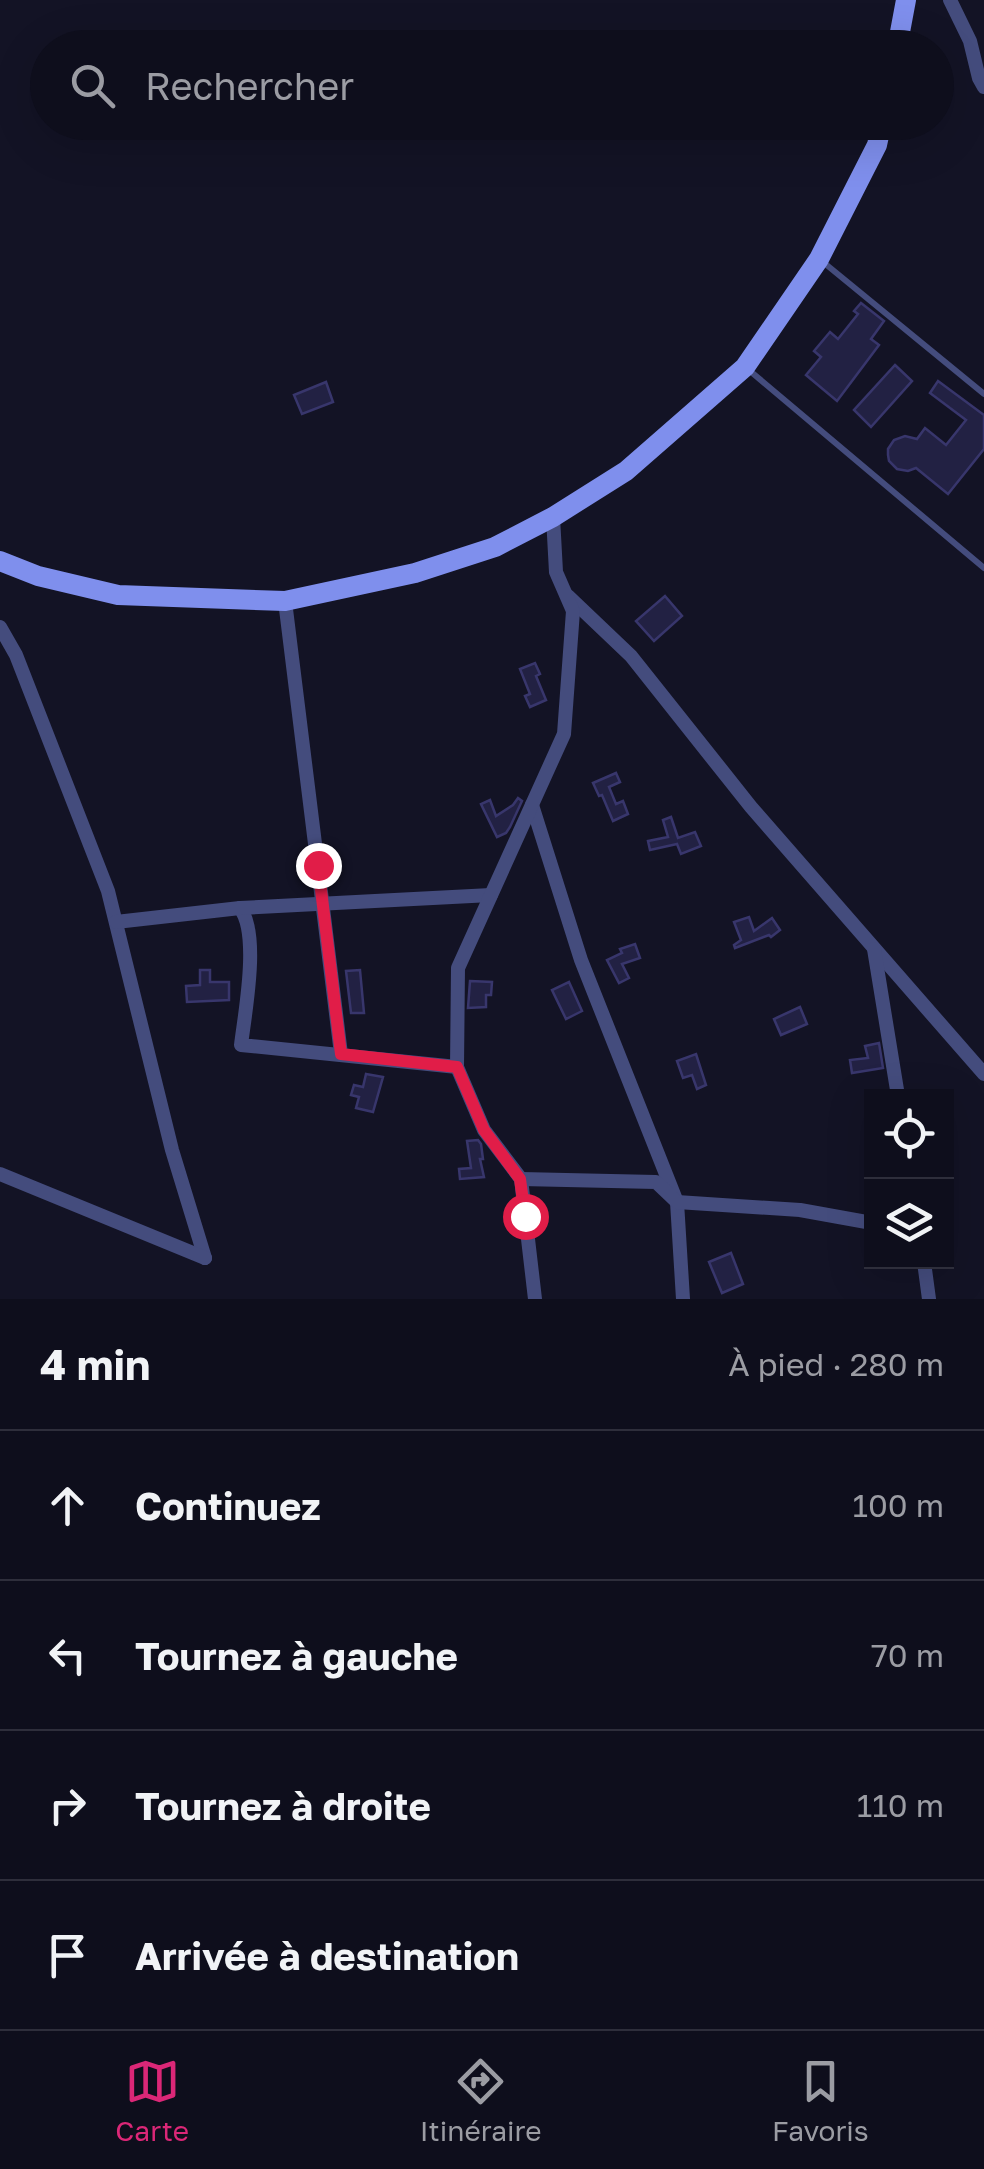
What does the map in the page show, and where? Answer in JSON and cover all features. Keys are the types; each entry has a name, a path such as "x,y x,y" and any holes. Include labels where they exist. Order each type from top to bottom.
{"main road":[{"path":"900,30 906,0"},
{"path":"0,561 38,576 118,596 285,602 415,573 494,547 554,517 626,472 745,367 820,259 878,140"}],"street":[{"path":"950,0 970,41 984,87"},
{"path":"535,1299 520,1179 484,1130 457,1067 458,968 564,734 572,612 556,572 554,517"},
{"path":"564,592 631,656 751,807 984,1074"},
{"path":"285,602 341,1054"},
{"path":"0,627 16,655 108,890 172,1150 205,1258 0,1174"},
{"path":"532,806 581,960 677,1202 684,1299"},
{"path":"116,922 240,908 491,895"},
{"path":"240,908 248,918 250,972 241,1045 457,1067"},
{"path":"874,946 897,1089"},
{"path":"520,1179 656,1182 677,1202 800,1210 864,1222"},
{"path":"925,1269 929,1299"}],"lane":[{"path":"820,259 984,394"},
{"path":"745,367 984,568"}],"building":[{"path":"861,303 884,321 871,339 879,345 837,401 806,375 821,357 814,351 830,332 838,339 858,314 854,311"},
{"path":"895,365 912,381 871,427 854,410"},
{"path":"938,381 984,415 984,449 948,494 916,468 897,469 888,455 894,440 905,436 917,439 925,428 946,445 966,420 930,393"},
{"path":"326,382 333,402 302,414 294,395"},
{"path":"665,596 682,616 654,641 636,621"},
{"path":"535,663 546,700 530,707 525,696 530,694 520,669"},
{"path":"616,773 620,782 609,787 616,804 623,801 628,814 613,821 593,783"},
{"path":"518,798 522,801 510,827 497,837 481,804 490,800 496,816"},
{"path":"671,817 678,838 695,832 701,846 681,854 677,844 650,850 648,841 668,837 663,820"},
{"path":"749,917 754,931 772,918 780,930 771,937 735,948 741,940 734,922"},
{"path":"635,944 640,958 622,964 629,978 619,983 607,960 622,953 620,949"},
{"path":"200,970 210,970 210,982 229,982 229,1000 187,1002 186,986 200,985"},
{"path":"360,970 364,1013 351,1013 346,971"},
{"path":"470,981 492,982 486,1007 468,1008"},
{"path":"569,982 582,1011 566,1019 552,990"},
{"path":"800,1007 807,1024 781,1035 774,1019"},
{"path":"879,1043 883,1068 852,1073 850,1060 868,1058 865,1046"},
{"path":"696,1054 706,1085 697,1089 692,1075 683,1078 677,1061"},
{"path":"366,1074 383,1077 373,1112 356,1108 359,1097 351,1095 354,1085 363,1087"},
{"path":"478,1140 484,1177 460,1179 459,1169 471,1168 467,1141"},
{"path":"731,1253 743,1284 722,1293 709,1262"}],"route":[{"path":"318,865 341,1054 457,1067 484,1130 520,1179 525,1216"}]}
